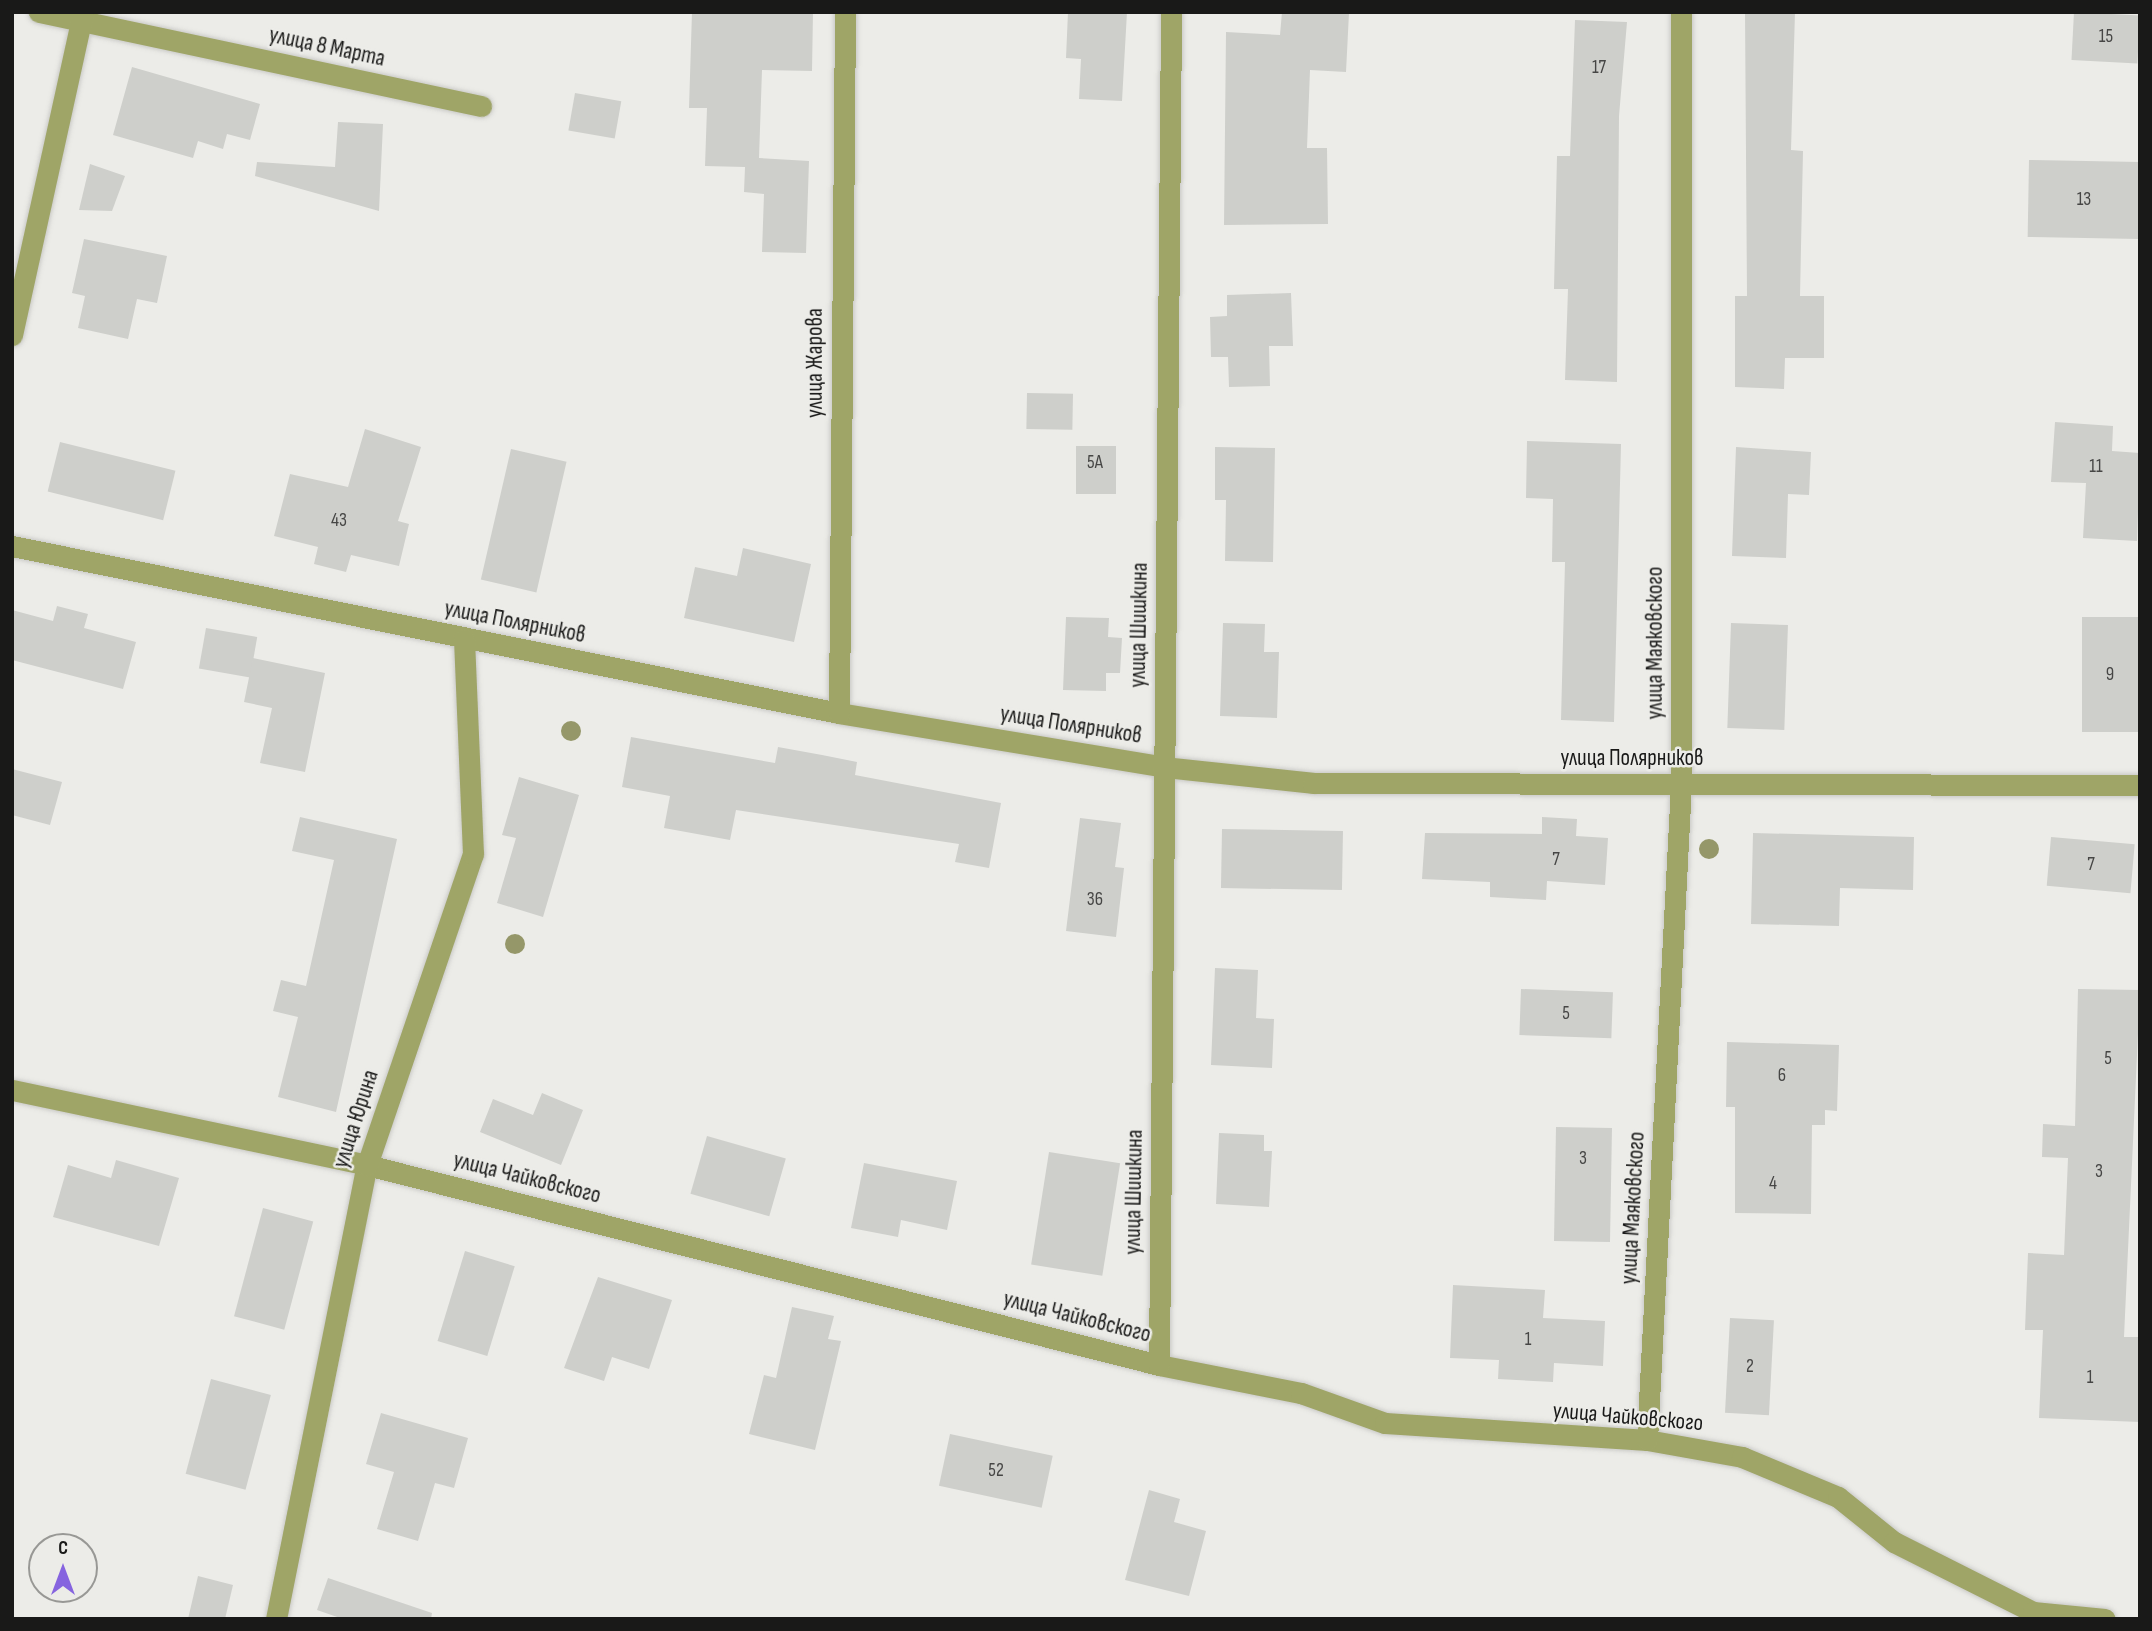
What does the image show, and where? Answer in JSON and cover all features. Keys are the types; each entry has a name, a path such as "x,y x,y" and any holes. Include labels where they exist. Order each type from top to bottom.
{"street":[{"name":"улица 8 Марта","path":"39,12 82,17 481,106"},
{"name":"улица Жарова","path":"839,713 845,12"},
{"name":"улица Шишкина","path":"1159,1365 1171,12"},
{"name":"улица Маяковского","path":"1647,1440 1681,784 1681,12"},
{"path":"12,335 82,17"},
{"name":"улица Полярников","path":"12,546 839,713 1164,767 1313,783 2140,785"},
{"name":"улица Юрина","path":"276,1619 367,1165 473,854 464,639"},
{"name":"улица Чайковского","path":"12,1090 367,1165 1159,1365 1301,1393 1385,1423 1647,1440 1742,1457 1838,1497 1894,1542 2033,1612 2105,1619"}],"building":[{"path":"692,12 813,12 812,71 762,70 759,158 809,161 806,253 762,252 764,194 744,192 745,167 705,166 707,108 689,108"},
{"path":"1068,12 1127,12 1122,101 1079,99 1081,59 1066,58"},
{"path":"1282,12 1349,13 1346,72 1310,70 1307,148 1327,148 1328,224 1224,225 1226,32 1280,35"},
{"path":"1745,12 1795,12 1791,150 1803,151 1800,296 1824,296 1824,358 1785,358 1784,389 1735,387 1735,296 1747,296"},
{"path":"2074,12 2140,15 2137,63 2071,60"},
{"path":"1575,20 1627,22 1619,116 1617,382 1565,380 1568,289 1554,289 1557,156 1570,156"},
{"path":"132,67 260,104 250,140 227,134 223,149 198,141 193,158 113,135"},
{"path":"575,93 621,101 615,139 568,130"},
{"path":"338,122 383,124 379,211 255,176 257,162 335,167"},
{"path":"2029,160 2140,162 2139,239 2028,237"},
{"path":"90,164 125,176 112,211 79,210"},
{"path":"84,239 167,256 157,303 137,299 128,339 78,328 85,296 72,293"},
{"path":"1291,293 1293,346 1269,346 1270,386 1229,387 1228,357 1211,357 1210,317 1227,316 1227,295"},
{"path":"1027,393 1073,394 1072,430 1026,429"},
{"path":"2055,422 2113,426 2112,451 2140,453 2137,541 2083,538 2086,483 2051,482"},
{"path":"365,429 421,447 398,521 409,524 399,566 351,555 346,572 314,564 318,547 274,536 290,474 348,487"},
{"path":"1527,441 1621,444 1614,722 1561,720 1565,562 1552,562 1553,499 1526,498"},
{"path":"60,442 175,471 163,520 48,491"},
{"path":"1076,446 1116,446 1116,494 1076,494"},
{"path":"1215,447 1275,448 1273,562 1225,561 1226,500 1215,500"},
{"path":"1736,447 1811,452 1809,495 1788,494 1786,558 1732,556"},
{"path":"511,449 567,462 536,592 481,580"},
{"path":"743,548 811,564 794,642 684,618 695,567 737,576"},
{"path":"57,606 88,614 84,628 136,642 123,689 12,660 12,610 53,621"},
{"path":"1066,617 1109,618 1108,637 1122,638 1120,673 1106,673 1106,691 1063,690"},
{"path":"2082,617 2138,617 2138,732 2082,732"},
{"path":"1223,623 1265,624 1264,652 1279,652 1277,718 1220,716"},
{"path":"1731,623 1788,625 1784,730 1727,728"},
{"path":"206,628 257,637 250,677 199,668"},
{"path":"253,658 325,673 305,772 260,763 272,708 244,702"},
{"path":"631,737 775,763 778,747 857,762 855,775 1001,803 989,868 955,862 959,844 736,810 730,840 664,828 670,796 622,787"},
{"path":"12,769 62,782 50,825 12,815"},
{"path":"519,777 579,795 543,917 497,903 516,838 502,835"},
{"path":"300,817 397,839 336,1112 278,1097 298,1017 273,1011 281,980 306,986 334,860 292,851"},
{"path":"1542,817 1577,819 1576,836 1608,838 1605,885 1547,881 1546,900 1490,897 1490,882 1422,879 1425,833 1542,834"},
{"path":"1080,818 1121,823 1115,867 1124,868 1116,937 1066,931"},
{"path":"1222,829 1343,831 1342,890 1221,888"},
{"path":"1753,833 1914,837 1913,890 1840,888 1839,926 1751,924"},
{"path":"2051,837 2135,844 2130,893 2047,886"},
{"path":"1215,968 1258,970 1256,1018 1274,1019 1272,1068 1211,1065"},
{"path":"1521,989 1613,992 1611,1038 1519,1035"},
{"path":"2078,989 2140,990 2124,1337 2140,1337 2140,1422 2039,1418 2043,1330 2025,1330 2028,1253 2064,1255 2068,1158 2042,1157 2043,1124 2075,1126"},
{"path":"1727,1042 1839,1045 1837,1111 1825,1110 1825,1125 1812,1125 1811,1214 1735,1213 1735,1107 1726,1107"},
{"path":"542,1093 583,1110 561,1165 480,1132 493,1099 533,1115"},
{"path":"1556,1127 1612,1128 1610,1242 1554,1241"},
{"path":"1219,1133 1264,1135 1264,1151 1272,1151 1269,1207 1216,1204"},
{"path":"707,1136 786,1159 769,1216 690,1194"},
{"path":"1049,1152 1120,1163 1102,1276 1031,1265"},
{"path":"116,1160 179,1178 159,1246 53,1217 68,1165 111,1178"},
{"path":"864,1163 957,1181 947,1230 901,1220 898,1237 851,1228"},
{"path":"263,1208 313,1221 284,1330 234,1316"},
{"path":"465,1251 515,1266 487,1356 438,1341"},
{"path":"598,1277 672,1300 649,1369 612,1357 604,1381 564,1368"},
{"path":"1453,1285 1545,1290 1543,1318 1605,1321 1603,1366 1554,1363 1553,1382 1498,1379 1499,1360 1450,1358"},
{"path":"792,1307 834,1316 828,1339 841,1341 815,1450 749,1434 764,1375 776,1378"},
{"path":"1730,1318 1774,1320 1769,1415 1725,1413"},
{"path":"211,1379 271,1395 246,1490 186,1474"},
{"path":"381,1413 468,1438 454,1488 435,1483 418,1541 377,1529 394,1472 366,1464"},
{"path":"950,1434 1053,1456 1042,1508 939,1486"},
{"path":"1149,1490 1180,1499 1174,1522 1206,1531 1189,1596 1125,1580"},
{"path":"198,1576 233,1585 225,1619 188,1619"},
{"path":"328,1578 432,1613 431,1619 343,1619 317,1610"}]}
